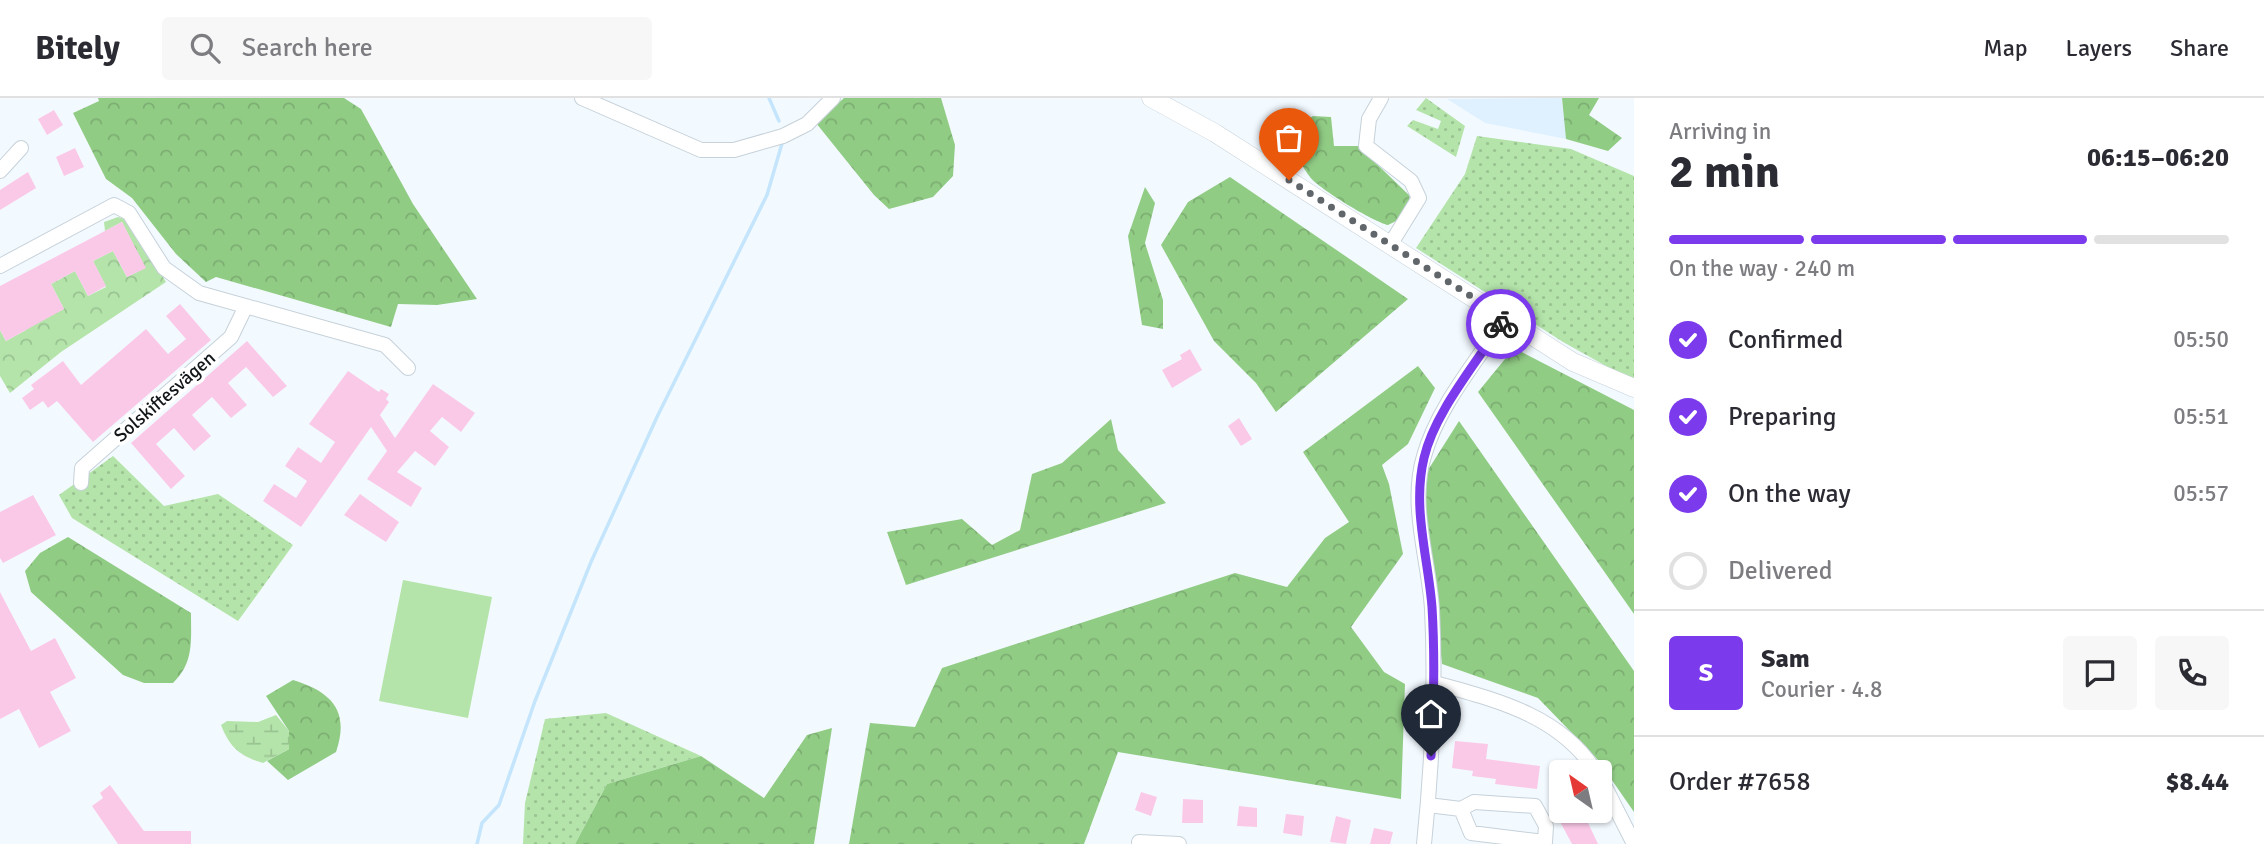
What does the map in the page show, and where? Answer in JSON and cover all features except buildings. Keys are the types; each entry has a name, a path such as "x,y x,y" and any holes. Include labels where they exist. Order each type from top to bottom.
{"street":[{"path":"582,98 701,150 734,150 783,136 807,124 833,98"},
{"path":"1151,98 1215,134 1573,362 1634,388"},
{"path":"1381,98 1368,119 1366,146 1411,181 1419,198 1390,245"},
{"path":"0,171 21,148"},
{"path":"0,266 114,205 129,213 164,268 200,293 385,345 408,368"},
{"name":"Solskiftesvägen","path":"81,483 82,468 231,337 246,306"},
{"path":"1424,844 1435,683 1432,606 1418,498 1424,456 1444,412 1505,318"},
{"path":"1435,683 1498,700 1533,714 1564,735 1586,760"},
{"path":"1612,801 1634,844"},
{"path":"1428,804 1461,810 1474,802 1535,806 1546,826 1548,843 1471,832 1461,810"},
{"path":"1139,842 1179,844"}],"shaded area":[{"path":"1562,98 1566,139 1485,123 1447,99"}],"green space":[{"path":"98,98 344,98 361,109 413,204 477,299 437,305 398,304 391,327 216,277 206,282 176,254 132,198 106,179 73,113 99,101"},
{"path":"844,98 941,98 955,145 953,176 933,197 889,209 874,195 816,123"},
{"path":"1426,98 1465,126 1456,157 1407,126 1413,120 1438,129 1441,121 1416,110"},
{"path":"1562,98 1599,98 1589,115 1622,138 1608,151 1566,139"},
{"path":"1313,116 1331,117 1334,146 1358,146 1410,196 1404,217 1388,225 1381,223 1335,197 1310,177 1297,157 1284,144 1292,129"},
{"path":"1477,136 1571,149 1634,176 1634,378 1624,376 1563,342 1416,248 1465,174"},
{"path":"1230,177 1408,299 1276,412 1256,383 1214,341 1161,245 1188,202"},
{"path":"1145,187 1155,203 1145,243 1163,300 1163,329 1142,325 1128,236"},
{"path":"118,217 129,220 166,282 61,352 10,393 0,376 0,330 6,341 26,330 13,304 42,320 64,309 51,284 75,271 88,296 106,287 93,261 113,251 127,277 145,268 122,222 105,231 104,222"},
{"path":"1514,348 1634,410 1634,614 1478,392"},
{"path":"1418,366 1435,388 1408,444 1382,465 1389,484 1403,554 1351,627 1384,672 1405,684 1401,799 1118,752 1084,844 849,844 870,723 915,727 942,668 1235,573 1287,587 1325,538 1349,522 1303,452"},
{"path":"1111,419 1118,450 1166,503 906,585 887,532 962,519 992,545 1020,530 1032,474 1062,463"},
{"path":"1459,421 1634,671 1634,812 1612,780 1612,760 1598,760 1538,698 1442,664 1424,509 1428,470"},
{"path":"113,456 164,506 218,494 293,545 238,621 72,518 59,495"},
{"path":"68,537 191,613 188,659 185,668 173,683 144,683 123,675 31,592 25,571 40,553"},
{"path":"403,580 492,597 468,718 379,701"},
{"path":"293,680 327,697 339,714 341,725 336,752 288,780 267,761 289,749 289,731 266,696"},
{"path":"606,713 701,756 607,784 575,844 523,844 525,803 545,719"},
{"path":"276,715 289,731 289,749 263,763 237,750 228,740 221,725 227,721 258,722"},
{"path":"832,728 814,844 575,844 607,784 701,756 764,798 807,735"}],"waterway":[{"path":"769,98 779,121"},
{"path":"477,844 482,823 499,805 535,701 591,562 657,417 767,195 783,140"}],"way so far":[{"path":"1289,180 1505,318 1501,324"}],"route":[{"path":"1431,756 1435,683 1432,606 1418,498 1424,456 1444,412 1501,324"}]}
